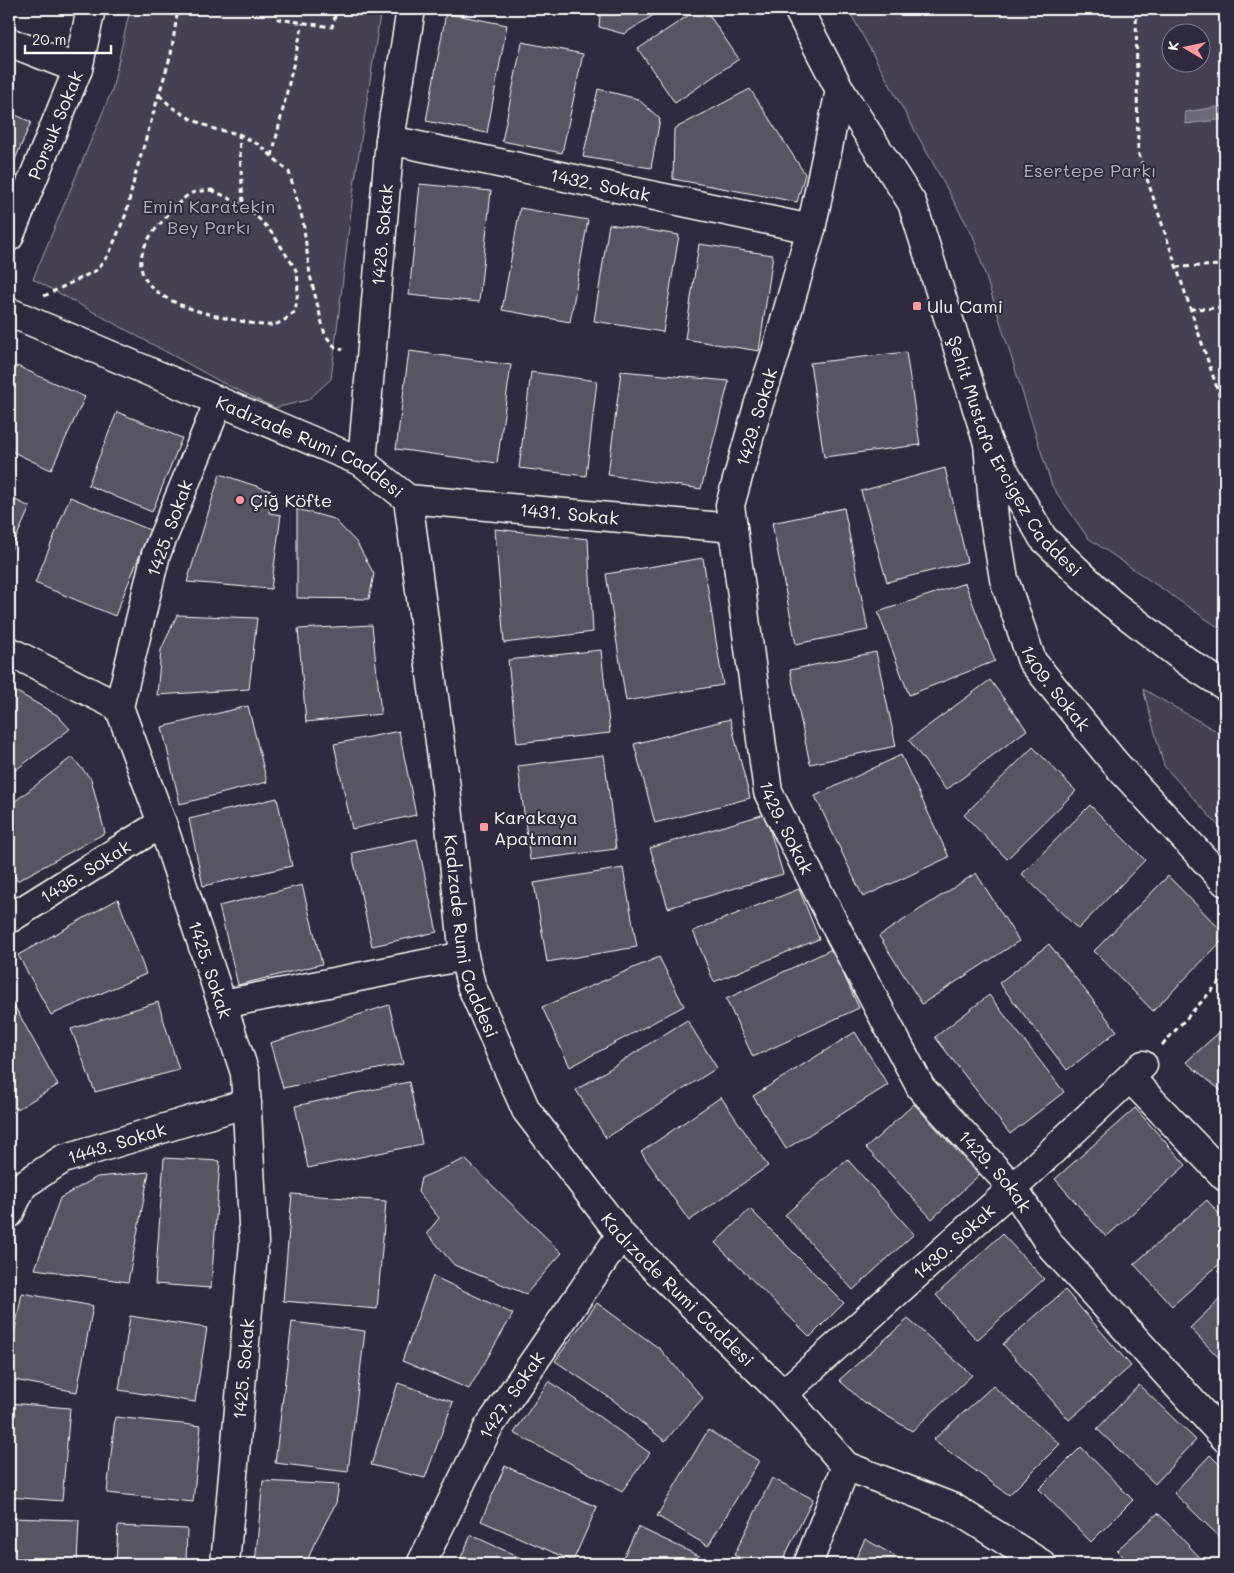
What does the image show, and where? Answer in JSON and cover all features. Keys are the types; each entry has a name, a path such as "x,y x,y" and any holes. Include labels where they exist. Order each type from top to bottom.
{"street":[{"name":"Porsuk Sokak","path":"9,237 78,69 91,9"},
{"name":"1428. Sokak","path":"362,462 390,140 411,9"},
{"name":"Şehit Mustafa Ercigez Caddesi","path":"798,9 840,90 912,202 988,443 1043,538 1110,602 1189,663 1225,686"},
{"path":"9,42 78,69"},
{"name":"1429. Sokak","path":"840,90 811,229 730,505 768,792 838,931 921,1088 1013,1188 1050,1245 1225,1438"},
{"name":"1432. Sokak","path":"390,140 811,229"},
{"name":"Kadızade Rumi Caddesi","path":"9,312 362,462 408,499 446,788 464,956 471,985 526,1110 621,1235 783,1394 846,1466 954,1508 1042,1564"},
{"name":"1425. Sokak","path":"218,401 156,554 119,707 162,823 245,1073 254,1243 225,1564"},
{"name":"1409. Sokak","path":"988,443 994,518 1004,579 1032,661 1115,763 1225,882"},
{"name":"1431. Sokak","path":"408,499 733,528"},
{"path":"9,651 119,707"},
{"name":"1436. Sokak","path":"9,919 162,823"},
{"path":"223,1004 464,956"},
{"path":"1136,1072 1225,1177"},
{"name":"1430. Sokak","path":"783,1394 1013,1188 1136,1072"},
{"name":"1443. Sokak","path":"9,1214 23,1185 63,1159 247,1102"},
{"name":"1427. Sokak","path":"421,1564 488,1428 621,1235"},
{"path":"808,1564 846,1466"}],"path":[{"path":"9,312 97,270 109,254 126,214 136,172 171,54 178,9"},
{"path":"279,9 278,19 332,27 337,9"},
{"path":"1136,9 1138,152 1225,412"},
{"path":"272,156 303,23"},
{"path":"159,95 173,108 191,118 214,129 239,134 261,146 289,172 303,221 310,275 325,334 335,347 371,362"},
{"path":"239,134 243,205"},
{"path":"211,190 243,205 251,210 268,227 297,273 298,294 295,312 279,324 261,325 219,317 184,307 160,295 145,280 141,272 142,256 152,233 191,193 211,190"},
{"path":"1176,267 1225,265"},
{"path":"1190,309 1225,308"},
{"path":"1136,1072 1225,976"}],"green space":[{"name":"Emin Karatekin Bey Parkı","path":"130,9 381,9 354,186 331,379 308,400 275,408 223,383 33,279 112,90"},
{"name":"Esertepe Parkı","path":"848,9 1225,9 1225,632 1088,538 1052,486 973,236"},
{"path":"1143,689 1225,736 1225,833 1164,766"}],"shaded area":[{"path":"1225,106 1225,119 1186,124 1185,112"}],"building":[{"path":"584,9 663,9 624,34 599,27 600,15"},
{"path":"698,9 705,9 739,59 675,103 638,49"},
{"path":"446,13 507,25 487,133 426,121"},
{"path":"522,42 583,54 562,153 502,141"},
{"path":"598,89 638,99 660,119 651,168 583,157"},
{"path":"750,89 805,174 797,202 673,179 674,129"},
{"path":"9,112 31,122 9,174"},
{"path":"420,184 491,191 479,302 409,295"},
{"path":"520,208 588,220 570,322 502,310"},
{"path":"609,224 679,235 663,332 594,321"},
{"path":"699,244 773,255 759,351 685,339"},
{"path":"409,351 511,365 497,463 396,449"},
{"path":"906,352 920,445 824,457 810,363"},
{"path":"17,366 85,397 51,470 9,450 9,385"},
{"path":"621,371 729,381 701,489 608,475"},
{"path":"531,372 597,381 586,476 519,468"},
{"path":"117,412 182,438 152,512 88,485"},
{"path":"945,468 967,562 887,582 861,491"},
{"path":"220,474 271,491 269,513 281,515 271,589 187,582"},
{"path":"9,497 30,507 9,554"},
{"path":"70,497 150,530 115,616 35,583"},
{"path":"844,508 868,630 796,644 772,523"},
{"path":"297,509 334,519 357,543 374,574 369,599 297,598"},
{"path":"495,529 588,539 593,632 504,643"},
{"path":"703,558 723,685 626,701 606,574"},
{"path":"965,583 995,661 909,695 878,612"},
{"path":"177,615 257,618 249,689 157,695 161,650"},
{"path":"372,625 381,714 306,722 298,629"},
{"path":"601,650 610,733 517,743 508,660"},
{"path":"876,652 896,746 810,764 790,670"},
{"path":"990,680 1027,730 946,790 909,740"},
{"path":"10,688 57,715 70,729 9,775"},
{"path":"248,706 267,782 180,804 162,727"},
{"path":"730,719 750,798 655,823 634,744"},
{"path":"399,731 416,815 352,829 334,744"},
{"path":"1033,747 1076,791 1007,859 964,815"},
{"path":"604,755 616,849 530,860 518,766"},
{"path":"901,755 949,857 863,897 815,796"},
{"path":"72,757 91,779 105,833 17,881 9,866 9,806"},
{"path":"277,798 292,866 203,886 189,819"},
{"path":"1090,805 1145,860 1078,929 1022,874"},
{"path":"765,814 783,874 668,908 650,848"},
{"path":"417,839 437,932 372,946 352,853"},
{"path":"623,868 637,947 547,962 534,883"},
{"path":"976,873 1019,941 922,1004 879,936"},
{"path":"1168,876 1225,934 1225,938 1153,1011 1094,951"},
{"path":"302,885 322,964 238,985 219,906"},
{"path":"799,889 819,939 714,982 693,931"},
{"path":"118,899 146,974 51,1015 18,955"},
{"path":"1049,944 1117,1031 1067,1070 999,983"},
{"path":"832,949 859,1008 753,1057 726,999"},
{"path":"659,957 684,1006 570,1067 542,1007"},
{"path":"989,995 1064,1092 1010,1134 935,1037"},
{"path":"9,996 58,1085 9,1114"},
{"path":"158,1002 179,1070 95,1092 71,1029"},
{"path":"389,1005 403,1064 283,1088 270,1043"},
{"path":"687,1020 717,1068 606,1138 576,1090"},
{"path":"1225,1027 1225,1094 1186,1062"},
{"path":"855,1032 888,1085 786,1149 753,1096"},
{"path":"409,1082 422,1144 308,1168 295,1106"},
{"path":"721,1097 768,1166 689,1221 641,1152"},
{"path":"914,1104 979,1175 932,1219 866,1148"},
{"path":"1135,1108 1186,1165 1106,1237 1055,1179"},
{"path":"164,1158 220,1161 211,1288 155,1284"},
{"path":"465,1159 562,1253 526,1294 454,1265 427,1233 439,1218 418,1192 421,1178"},
{"path":"847,1159 914,1234 853,1290 785,1215"},
{"path":"149,1172 128,1282 35,1269 60,1198 97,1177"},
{"path":"292,1194 386,1201 377,1309 283,1301"},
{"path":"1207,1200 1225,1221 1225,1259 1172,1306 1134,1264"},
{"path":"750,1209 844,1303 810,1337 715,1243"},
{"path":"1002,1234 1044,1279 977,1340 936,1295"},
{"path":"433,1276 513,1314 469,1389 402,1361"},
{"path":"1065,1290 1131,1366 1069,1420 1003,1344"},
{"path":"22,1293 93,1306 77,1392 9,1379 9,1361"},
{"path":"1225,1294 1225,1364 1190,1328"},
{"path":"597,1303 660,1349 703,1398 665,1441 613,1400 555,1361"},
{"path":"130,1316 207,1328 195,1402 119,1390"},
{"path":"908,1319 972,1375 912,1431 862,1401 839,1380"},
{"path":"292,1322 365,1331 348,1472 275,1463"},
{"path":"549,1381 650,1453 622,1491 514,1433"},
{"path":"398,1383 453,1402 425,1478 371,1465"},
{"path":"1139,1385 1196,1440 1155,1484 1097,1429"},
{"path":"993,1386 1060,1444 1009,1495 933,1440"},
{"path":"9,1403 70,1408 62,1501 9,1497"},
{"path":"115,1417 201,1426 193,1502 107,1493"},
{"path":"708,1430 759,1461 708,1546 657,1516"},
{"path":"1081,1447 1133,1500 1091,1542 1039,1489"},
{"path":"1210,1455 1225,1470 1225,1542 1174,1493"},
{"path":"505,1466 597,1507 573,1561 481,1521"},
{"path":"772,1478 813,1499 781,1564 752,1564 734,1555"},
{"path":"263,1481 339,1485 336,1503 314,1544 306,1564 255,1564"},
{"path":"1158,1513 1206,1564 1130,1564 1117,1550"},
{"path":"9,1518 79,1520 77,1564 9,1564"},
{"path":"118,1526 187,1529 186,1564 116,1564"},
{"path":"638,1527 716,1564 620,1564"},
{"path":"471,1535 534,1564 458,1564"},
{"path":"865,1539 909,1564 853,1564"}],"place":[{"name":"Ulu Cami","path":"917,306"},
{"name":"Çiğ Köfte","path":"240,500"},
{"name":"Karakaya Apatmanı","path":"484,827"}]}
